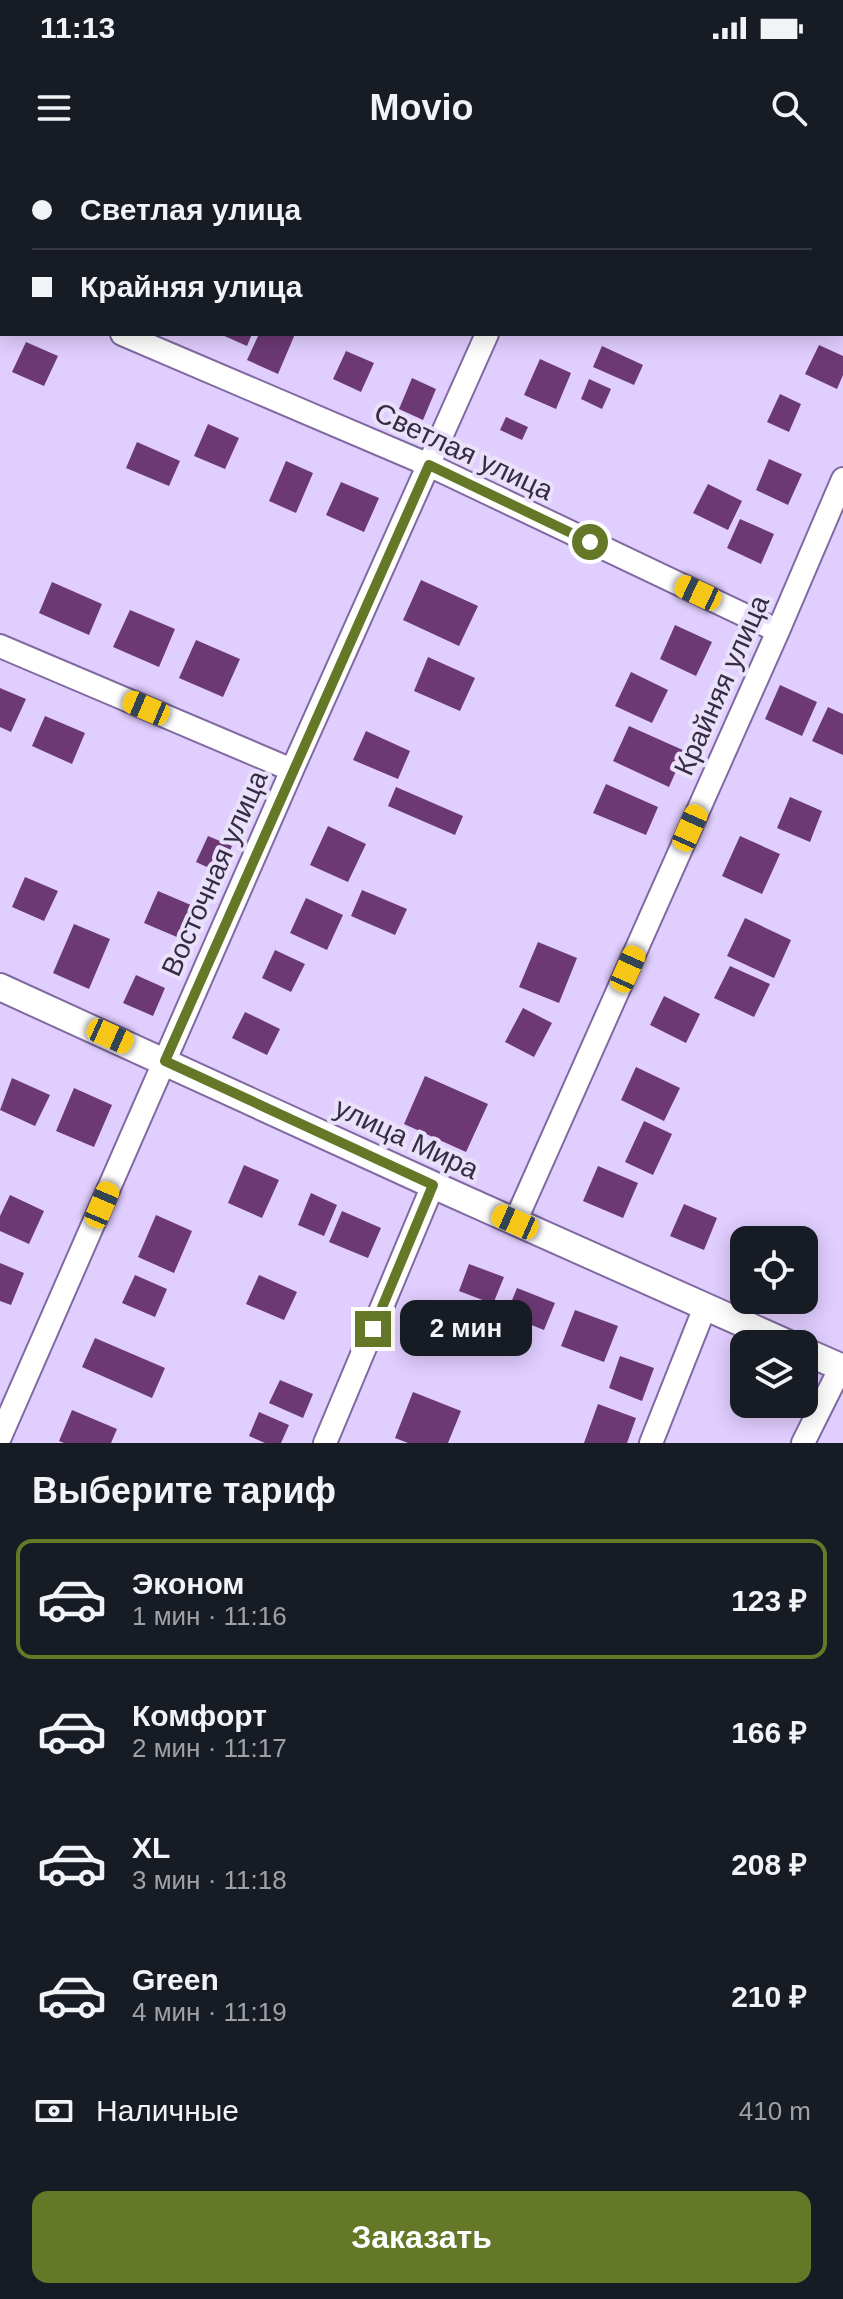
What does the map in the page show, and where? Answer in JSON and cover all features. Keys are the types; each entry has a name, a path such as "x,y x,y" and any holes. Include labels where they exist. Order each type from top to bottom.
{"street":[{"name":"Светлая улица","path":"127,336 429,465 778,631"},
{"name":"Восточная улица","path":"0,1437 486,336"},
{"name":"Крайняя улица","path":"515,1222 843,479"},
{"path":"0,646 292,770"},
{"name":"улица Мира","path":"0,987 757,1330"},
{"path":"325,1443 433,1185"},
{"path":"651,1443 705,1307"},
{"path":"803,1443 842,1368 818,1357"}],"building":[{"path":"224,336 251,336 247,346"},
{"path":"258,336 294,336 278,374 247,360"},
{"path":"26,342 58,356 44,386 12,372"},
{"path":"819,345 843,356 843,375 837,389 805,374"},
{"path":"602,346 643,365 634,385 593,367"},
{"path":"346,351 374,363 361,392 333,379"},
{"path":"540,359 571,373 556,409 524,395"},
{"path":"412,378 436,389 423,420 399,409"},
{"path":"589,379 611,389 602,409 581,399"},
{"path":"780,394 801,404 789,432 767,422"},
{"path":"506,417 528,427 522,440 500,430"},
{"path":"208,424 239,438 225,469 194,456"},
{"path":"137,442 180,461 169,486 126,468"},
{"path":"769,459 802,474 788,505 756,490"},
{"path":"286,461 313,473 296,513 269,501"},
{"path":"341,482 379,498 364,532 326,515"},
{"path":"708,484 742,501 728,530 693,513"},
{"path":"740,519 774,534 761,564 727,548"},
{"path":"421,580 478,606 459,646 403,620"},
{"path":"52,582 102,604 89,635 39,613"},
{"path":"130,610 175,629 159,667 113,647"},
{"path":"675,625 712,642 696,676 660,659"},
{"path":"196,640 240,659 223,697 179,678"},
{"path":"428,657 475,678 460,711 414,691"},
{"path":"631,672 668,690 652,723 615,706"},
{"path":"780,685 817,702 802,736 765,719"},
{"path":"0,688 26,699 11,732 0,727"},
{"path":"828,707 843,714 843,755 812,741"},
{"path":"45,716 85,733 72,764 32,746"},
{"path":"629,726 685,751 669,787 613,761"},
{"path":"366,731 410,751 398,779 353,760"},
{"path":"606,784 658,807 646,835 593,813"},
{"path":"396,787 463,816 455,835 388,806"},
{"path":"790,797 822,811 810,842 777,828"},
{"path":"328,826 366,844 348,882 310,865"},
{"path":"208,836 232,846 220,873 196,862"},
{"path":"740,836 780,854 762,894 722,876"},
{"path":"25,877 58,891 44,921 12,907"},
{"path":"362,890 407,909 395,935 351,916"},
{"path":"158,891 205,911 191,943 144,923"},
{"path":"306,898 343,915 327,950 290,933"},
{"path":"745,918 791,940 774,978 727,956"},
{"path":"74,924 110,939 89,989 53,973"},
{"path":"538,942 577,958 559,1003 519,987"},
{"path":"275,950 305,964 291,992 262,978"},
{"path":"730,966 770,984 754,1017 714,998"},
{"path":"136,975 165,988 153,1016 123,1003"},
{"path":"664,996 700,1014 686,1043 650,1025"},
{"path":"523,1008 552,1023 534,1057 505,1042"},
{"path":"245,1012 280,1029 267,1055 232,1038"},
{"path":"636,1067 680,1088 664,1121 621,1100"},
{"path":"425,1076 488,1104 466,1152 404,1124"},
{"path":"12,1078 50,1095 35,1126 0,1110"},
{"path":"74,1088 112,1105 94,1147 56,1131"},
{"path":"644,1121 672,1134 653,1175 625,1162"},
{"path":"244,1165 279,1180 262,1218 228,1203"},
{"path":"598,1166 638,1183 623,1218 583,1201"},
{"path":"311,1193 337,1205 324,1236 298,1225"},
{"path":"10,1195 44,1211 29,1244 0,1231 0,1216"},
{"path":"684,1204 717,1218 704,1250 670,1236"},
{"path":"342,1211 381,1228 368,1258 329,1242"},
{"path":"156,1215 192,1231 174,1273 138,1257"},
{"path":"0,1263 24,1273 11,1305 0,1301"},
{"path":"469,1264 504,1277 493,1304 459,1291"},
{"path":"135,1275 167,1289 155,1317 122,1303"},
{"path":"259,1275 297,1292 284,1320 246,1304"},
{"path":"517,1288 555,1303 544,1330 506,1315"},
{"path":"575,1310 618,1326 604,1362 561,1346"},
{"path":"95,1338 165,1368 152,1398 82,1367"},
{"path":"620,1356 654,1368 642,1401 609,1388"},
{"path":"280,1380 313,1394 303,1418 269,1403"},
{"path":"413,1392 461,1411 448,1443 408,1443 395,1438"},
{"path":"598,1404 636,1418 627,1443 584,1443"},
{"path":"72,1410 117,1429 111,1443 59,1441"},
{"path":"259,1412 289,1425 281,1443 265,1443 249,1436"}],"route":[{"path":"373,1329 433,1185 165,1061 429,465 590,542"}]}
